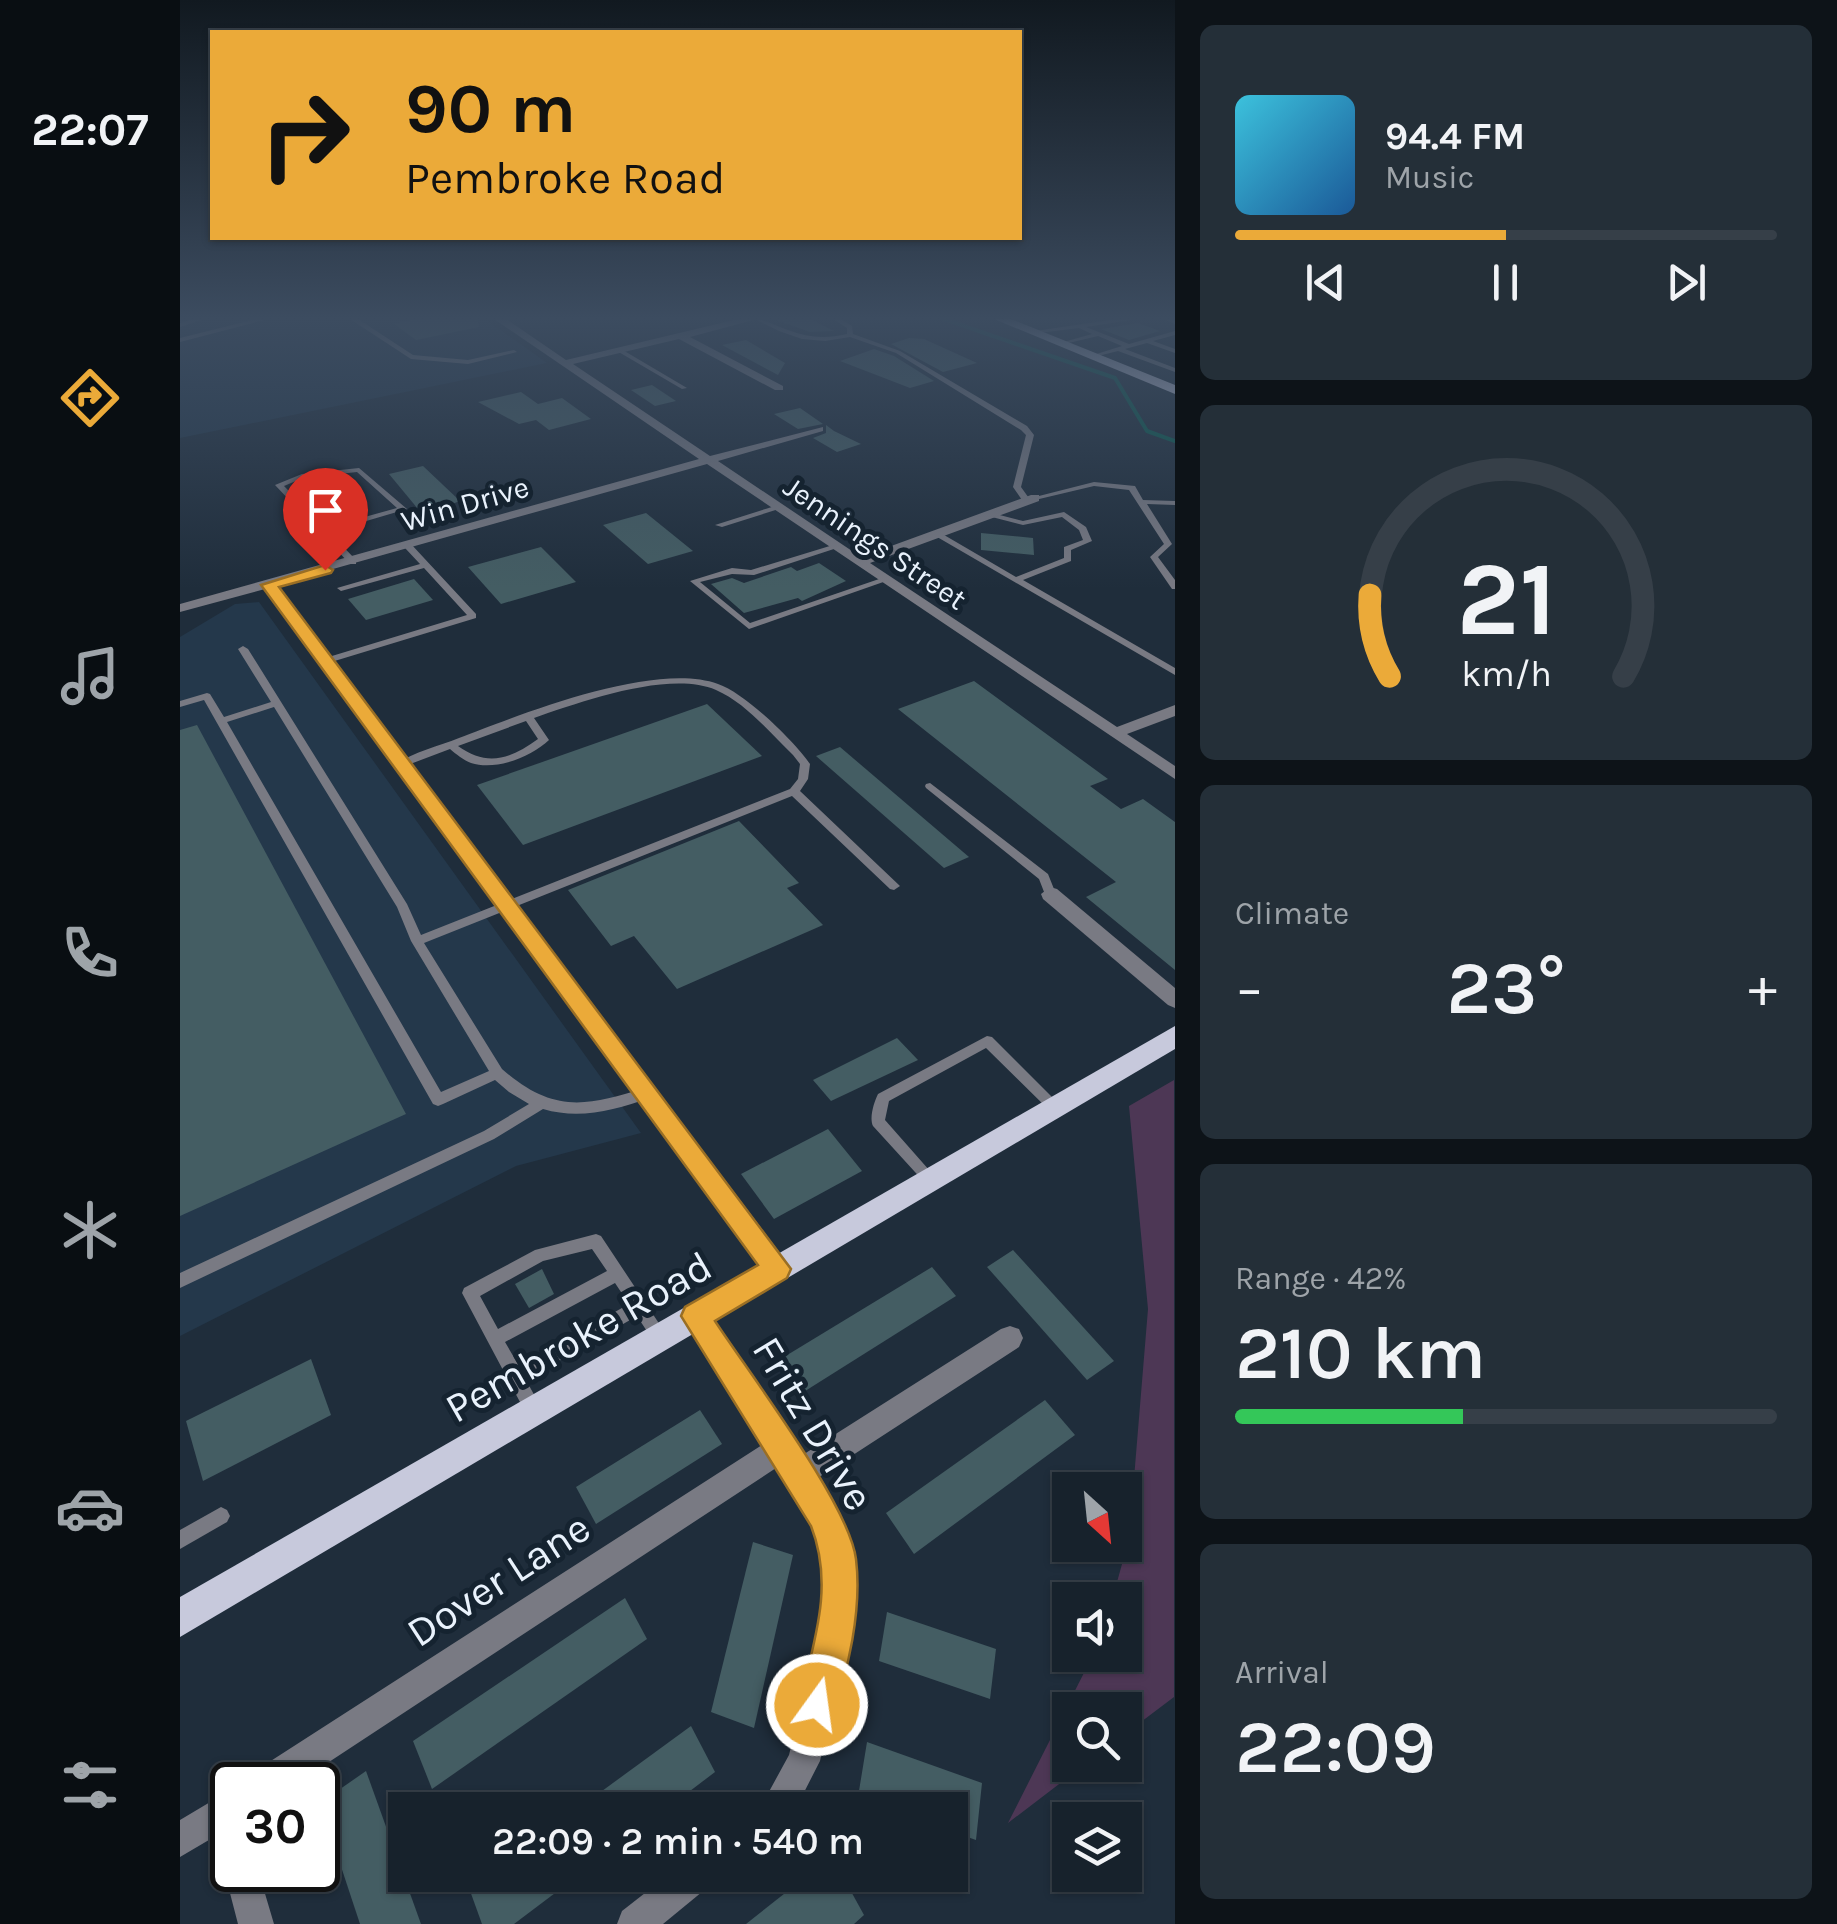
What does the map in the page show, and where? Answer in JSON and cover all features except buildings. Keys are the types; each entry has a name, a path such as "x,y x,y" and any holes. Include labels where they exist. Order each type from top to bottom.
{"main road":[{"name":"Pembroke Road","path":"180,1618 1174,1036"}],"street":[{"name":"Jennings Street","path":"632,409 1174,774"},
{"name":"Win Drive","path":"181,607 820,429"},
{"path":"858,562 1031,499"},
{"path":"269,585 777,1269"},
{"path":"1114,734 1174,710"},
{"path":"1050,894 1174,1000"},
{"name":"Fritz Drive","path":"696,1316 797,1476 832,1535 839,1555 840,1602 804,1761 786,1792"},
{"path":"797,1476 1010,1338"},
{"name":"Dover Lane","path":"299,1762 780,1449"},
{"path":"180,1840 210,1827"},
{"path":"247,1892 256,1924"},
{"path":"634,1924 674,1892"}],"lane":[{"path":"992,409 1030,436 1017,487 1031,499 1094,484 1132,488 1168,544 1154,557 1174,587"},
{"path":"325,531 403,509 359,470 302,476 279,485 353,562"},
{"path":"1142,502 1174,503"},
{"path":"720,525 778,508"},
{"path":"991,514 1024,523 1064,514 1083,529 1088,541 1067,550 1068,559 1016,580"},
{"path":"936,534 1174,672"},
{"path":"324,661 473,616 408,546"},
{"path":"836,547 752,573 732,571 694,581 750,626 886,580"},
{"path":"341,588 425,565"},
{"path":"243,649 404,907 417,941 497,1073 518,1095 538,1105 584,1109 644,1094"},
{"path":"401,764 636,684 687,680 727,692 805,764 804,778 794,791 504,903 417,941"},
{"path":"180,704 207,696 438,1100 497,1073"},
{"path":"221,721 275,704"},
{"path":"452,746 473,760 485,762 536,748 544,740 530,719"},
{"path":"930,786 1044,877 1050,894"},
{"path":"794,791 894,886"},
{"path":"930,1179 878,1122 884,1098 988,1041 1055,1106"},
{"path":"180,1281 445,1156 538,1105"},
{"path":"534,1411 470,1293 540,1255 596,1241 660,1337"},
{"path":"496,1339 618,1272"},
{"path":"516,1377 640,1306"},
{"path":"180,1540 221,1516"}],"shaded area":[{"path":"180,409 323,409 180,438"},
{"path":"259,602 641,1133 516,1166 180,1336 180,637 235,604"},
{"path":"1174,1080 1174,1697 1142,1721 1142,1692 1074,1692 1084,1672 1142,1672 1142,1582 1117,1582 1123,1562 1142,1562 1142,1472 1135,1472 1148,1309 1129,1106"},
{"path":"1052,1736 1052,1782 1062,1782 1008,1823"}],"waterway":[{"path":"1134,409 1147,431 1175,441"}],"route":[{"path":"325,570 269,585 777,1269 696,1316 823,1516 839,1555 840,1602 817,1705"}]}
